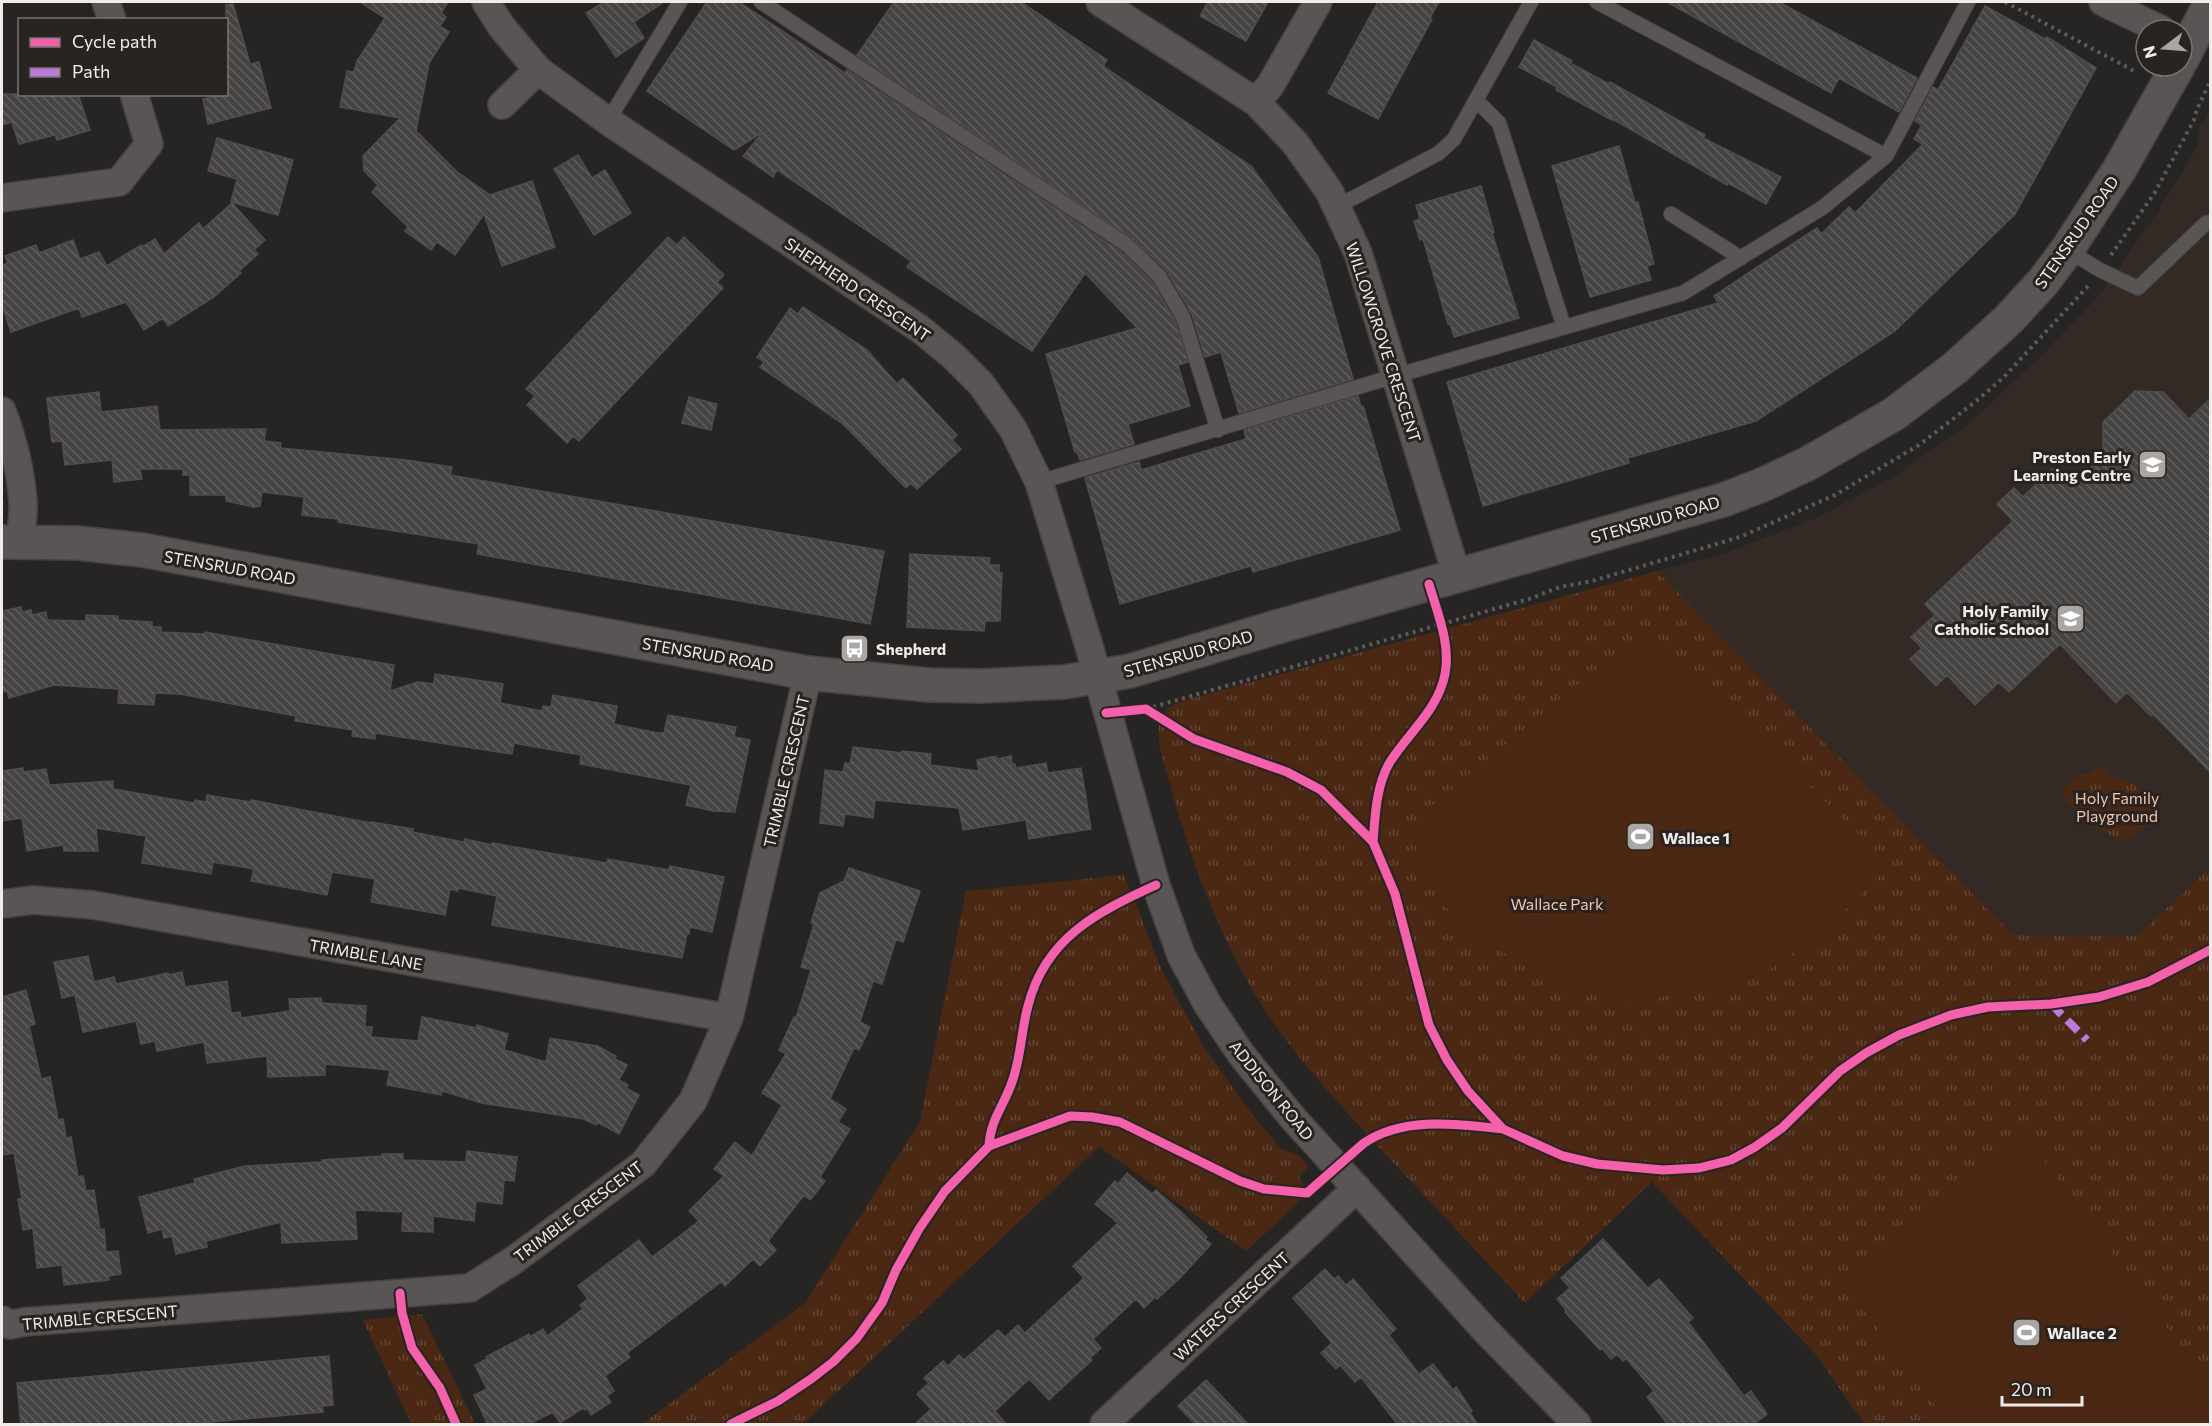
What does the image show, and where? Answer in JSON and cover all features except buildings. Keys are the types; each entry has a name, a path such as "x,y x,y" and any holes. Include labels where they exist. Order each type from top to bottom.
{"street":[{"path":"106,2 110,18"},
{"name":"SHEPHERD CRESCENT","path":"486,2 501,26 538,70 608,120 920,329 981,384 1013,429 1039,482 1097,677"},
{"path":"1256,102 1270,86 1318,2"},
{"path":"2103,2 2134,20"},
{"name":"WILLOWGROVE CRESCENT","path":"1104,3 1256,102 1294,143 1329,191 1358,253 1457,576"},
{"name":"STENSRUD ROAD","path":"2194,32 2211,4"},
{"path":"502,105 538,70"},
{"name":"STENSRUD ROAD","path":"11,541 77,543 142,550 808,673 930,686 980,686 1049,683 1097,677 1155,665 1270,629 1723,500 1808,464 1894,414 1955,368 2016,312 2067,250 2119,170 2168,78"},
{"path":"2,198 119,182 149,144 135,96"},
{"path":"2,411 18,468 23,504 11,541"},
{"name":"TRIMBLE CRESCENT","path":"2,1320 10,1325 48,1320 470,1288 514,1260 643,1164 693,1101 729,1018 808,673"},
{"name":"ADDISON ROAD","path":"1097,677 1155,885 1181,955 1208,1005 1241,1054 1292,1117 1486,1330 1577,1425"},
{"name":"TRIMBLE LANE","path":"2,904 33,900 93,905 729,1018"},
{"name":"WATERS CRESCENT","path":"1104,1425 1358,1188"}],"lane":[{"path":"608,120 680,2"},
{"path":"761,2 1127,245 1159,276 1183,317 1218,430"},
{"path":"1336,207 1439,153 1454,139 1531,2"},
{"path":"1597,2 1886,156"},
{"path":"1039,482 1683,293 1822,208 1886,156 1968,2"},
{"path":"1476,100 1499,123 1564,327"},
{"path":"1671,214 1741,258"},
{"path":"2067,250 2100,270 2138,288 2206,223 2211,222"}],"path":[{"path":"2005,2 2134,71"}],"shaded area":[{"name":"Holy Family Catholic School","path":"2210,112 2210,867 2137,936 2013,935 1657,571 1723,554 1816,518 1890,479 1964,428 2036,361 2097,298 2155,216 2197,147 2199,129"}],"green space":[{"name":"Wallace Park","path":"1657,571 2013,935 2137,936 2210,867 2210,1424 1864,1424 1818,1357 1652,1182 1525,1303 1330,1093 1295,1052 1263,1007 1225,938 1204,890 1187,841 1160,749 1159,727 1167,709 1179,702"},
{"name":"Wallace 1","path":"1647,627 1890,865 1827,929 1771,968 1715,990 1628,1001 1561,984 1465,932 1414,864 1426,810"},
{"name":"Holy Family Playground","path":"2103,766 2108,770 2108,775 2124,780 2145,794 2155,808 2153,818 2149,823 2129,838 2120,839 2098,828 2073,808 2065,797 2064,792 2068,783 2083,774 2093,773 2094,768"},
{"path":"1123,875 1162,971 1204,1047 1245,1105 1281,1149 1300,1156 1308,1167 1299,1177 1307,1193 1246,1251 1099,1147 803,1424 642,1424 805,1303 920,1122 966,891"},
{"name":"Wallace 2","path":"2028,1139 2210,1386 2210,1424 1949,1424 1841,1279"},
{"path":"422,1314 475,1424 411,1424 363,1320"}],"marked path":[{"path":"2051,1004 2087,1040"}],"cycle path":[{"path":"1373,842 1377,801 1385,771 1430,710 1445,674 1445,640 1429,584"},
{"path":"1106,713 1146,709 1194,739 1287,772 1321,790 1373,842 1395,894 1429,1025 1447,1060 1468,1091 1503,1129 1563,1156 1597,1164 1663,1170 1699,1168 1731,1160 1782,1128 1840,1071 1866,1053 1899,1035 1951,1015 1988,1007 2051,1004 2099,997 2148,982 2210,950"},
{"path":"989,1146 992,1128 1015,1073 1028,1006 1036,982 1047,962 1060,945 1094,917 1156,885"},
{"path":"731,1424 778,1401 811,1379 833,1362 857,1338 882,1303 896,1270 919,1229 945,1191 989,1146 1070,1116 1092,1117 1120,1122 1240,1181 1264,1189 1307,1193 1364,1143 1380,1134 1413,1125 1431,1124 1503,1129"},
{"path":"400,1293 402,1313 412,1348 440,1388 456,1424"}],"place":[{"name":"Preston Early Learning Centre","path":"2152,465"},
{"name":"Holy Family Catholic School","path":"2070,619"},
{"name":"Shepherd","path":"855,648"},
{"name":"Wallace 1","path":"1641,837"},
{"name":"Wallace 2","path":"2026,1332"}]}
